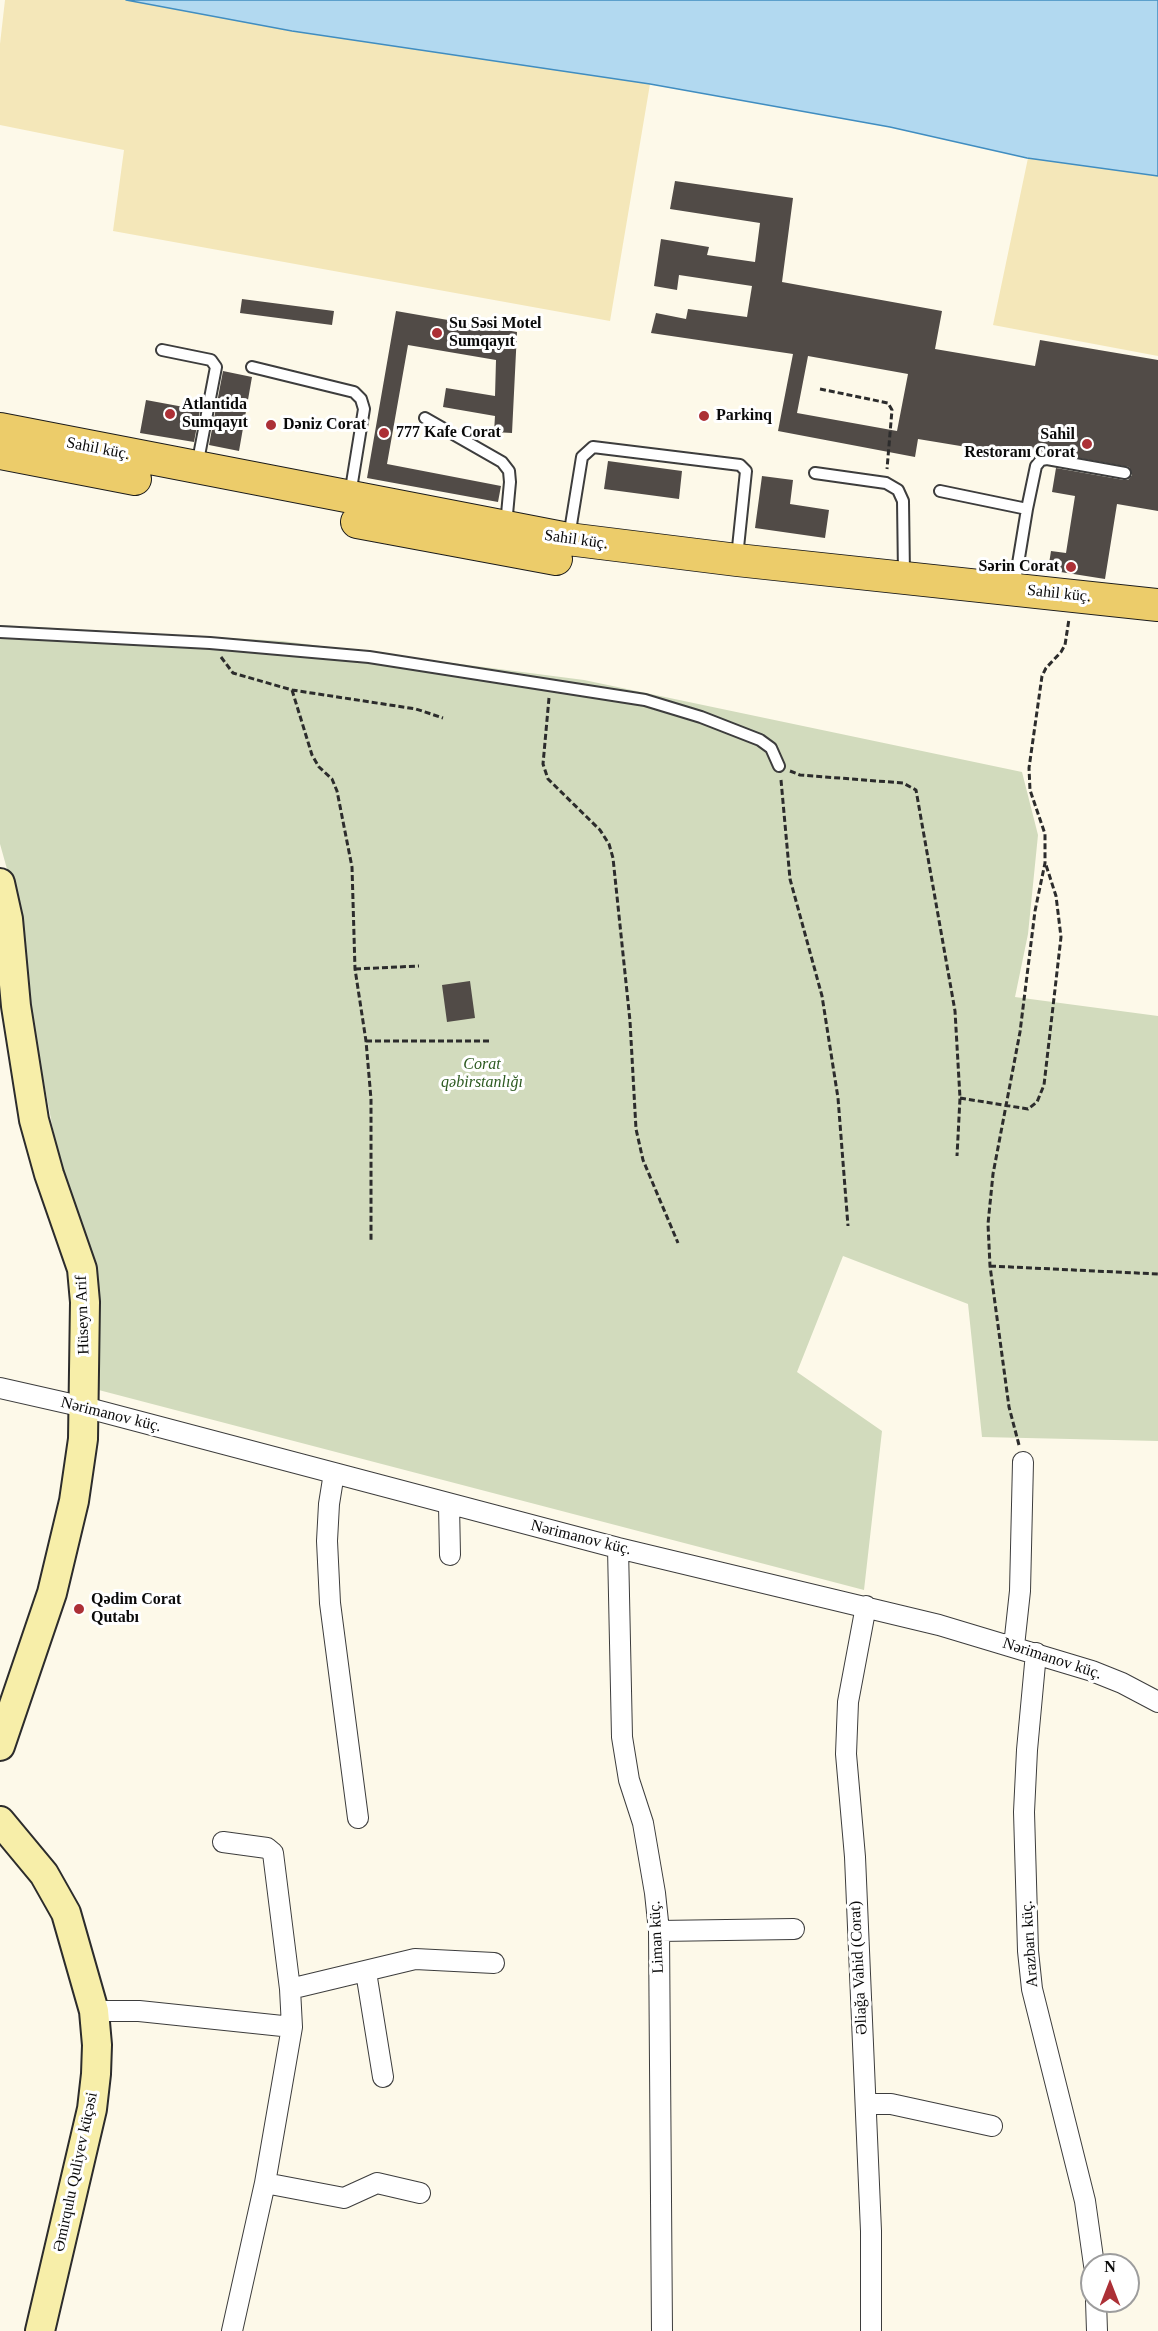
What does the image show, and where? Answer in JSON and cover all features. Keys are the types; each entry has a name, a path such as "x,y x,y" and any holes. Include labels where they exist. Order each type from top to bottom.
{"main road":[{"name":"Sahil küç.","path":"0,429 196,469 568,539 737,560 1158,605"},
{"name":"Sahil küç.","path":"0,453 565,560 1158,627"}],"street":[{"name":"Hüseyn Arif","path":"0,883 8,919 16,1006 34,1120 49,1174 82,1269 85,1302 84,1407 80,1469 74,1501 52,1593 0,1746"},
{"name":"Nərimanov küç.","path":"0,1388 84,1407 448,1505 618,1548 866,1606 1014,1646 1122,1683 1158,1702"},
{"path":"1014,1646 1020,1591 1023,1462"},
{"path":"334,1473 327,1541 330,1603 358,1818"},
{"path":"448,1505 450,1555"},
{"name":"Liman küç.","path":"618,1548 622,1737 629,1780 643,1823 655,1893 658,1931 662,2331"},
{"name":"Əliağa Vahid (Corat)","path":"866,1606 848,1701 846,1754 855,1857 872,2231 870,2331"},
{"name":"Arazbarı küç.","path":"1036,1653 1024,1812 1028,1951 1032,1989 1085,2201 1092,2253"},
{"name":"Əmirqulu Quliyev küçəsi","path":"2,1826 44,1874 66,1913 93,2011 97,2055 92,2109 40,2331"},
{"path":"223,1842 267,1848 273,1853 290,1989 292,2027 265,2183 232,2331"},
{"path":"658,1931 794,1929"},
{"path":"290,1989 415,1959 494,1963"},
{"path":"366,1972 383,2077"},
{"path":"93,2011 139,2011 292,2027"},
{"path":"866,2104 891,2104 992,2126"},
{"path":"265,2183 344,2198 377,2183 420,2193"},
{"path":"1096,2313 1097,2331"}],"lane":[{"path":"162,350 211,360 216,367 196,469"},
{"path":"252,367 354,392 362,399 364,409 350,498"},
{"path":"425,418 502,462 509,471 506,528"},
{"path":"568,539 582,458 593,447 740,465 746,471 737,560"},
{"path":"1014,589 1036,466 1041,460 1047,459 1125,473"},
{"path":"815,472 886,483 898,490 903,501 904,578"},
{"path":"940,491 1027,509"},
{"path":"0,632 210,643 369,657 645,700 701,717 760,740 771,748 779,766"}],"path":[{"path":"820,389 888,403 892,410 886,483"},
{"path":"1023,1462 1009,1407 990,1266 988,1224 993,1174 1020,1032 1035,911 1045,863 1045,834 1030,790 1029,768 1042,676 1065,645 1070,616"},
{"path":"210,643 233,673 292,690 416,709 443,718"},
{"path":"551,684 543,764 548,779 600,830 609,844 630,1021 636,1130 643,1160 678,1243"},
{"path":"292,690 312,755 319,767 332,779 337,791 352,867 355,969 366,1041 371,1099 371,1242"},
{"path":"848,1226 838,1098 822,996 790,879 779,766 800,775 903,783 916,790 955,1011 960,1098 957,1156"},
{"path":"960,1098 1028,1109 1037,1102 1044,1085 1061,937 1056,896 1045,863"},
{"path":"355,969 419,966"},
{"path":"366,1041 489,1041"},
{"path":"990,1266 1158,1274"}],"sand":[{"path":"5,0 126,0 292,31 650,84 610,321 113,231 124,150 0,125 0,44"},
{"path":"1028,158 1158,176 1158,356 993,325"}],"green space":[{"name":"Corat qəbirstanlığı","path":"0,625 282,641 584,680 1022,772 1038,835 1028,934 1015,997 1158,1016 1158,1441 982,1437 968,1304 843,1256 797,1372 882,1431 864,1590 91,1388 95,1276 55,1140 27,994 21,919 0,844"}],"water":[{"path":"126,0 1158,0 1158,176 1027,158 890,127 650,84 292,31"}],"building":[{"path":"675,181 793,198 782,282 942,311 935,349 1035,366 1040,340 1158,360 1158,511 1117,504 1105,579 1048,570 1051,551 1066,553 1075,496 1052,492 1056,468 1128,480 1132,475 1129,467 1011,446 1009,454 918,439 915,457 778,431 793,354 651,333 656,313 686,319 688,309 747,317 752,286 679,275 677,290 654,286 661,239 709,247 707,255 755,262 760,223 670,209","holes":["808,356 908,374 897,431 797,413"]},
{"path":"242,299 334,311 332,325 240,313"},
{"path":"396,311 517,332 512,433 494,432 495,416 443,407 446,388 495,396 496,360 408,345 387,464 501,486 498,502 367,478"},
{"path":"223,371 252,377 239,451 209,445"},
{"path":"146,400 200,410 194,442 140,433"},
{"path":"608,461 682,471 679,499 604,489"},
{"path":"762,476 793,480 790,504 829,510 825,538 755,528"},
{"path":"470,981 475,1018 447,1022 442,985"}],"place":[{"name":"Su Səsi Motel Sumqayıt","path":"437,333"},
{"name":"Atlantida Sumqayıt","path":"170,414"},
{"name":"Parkinq","path":"704,416"},
{"name":"Dəniz Corat","path":"271,425"},
{"name":"777 Kafe Corat","path":"384,433"},
{"name":"Sahil Restoranı Corat","path":"1087,444"},
{"name":"Sərin Corat","path":"1071,567"},
{"name":"Qədim Corat Qutabı","path":"79,1609"}]}
